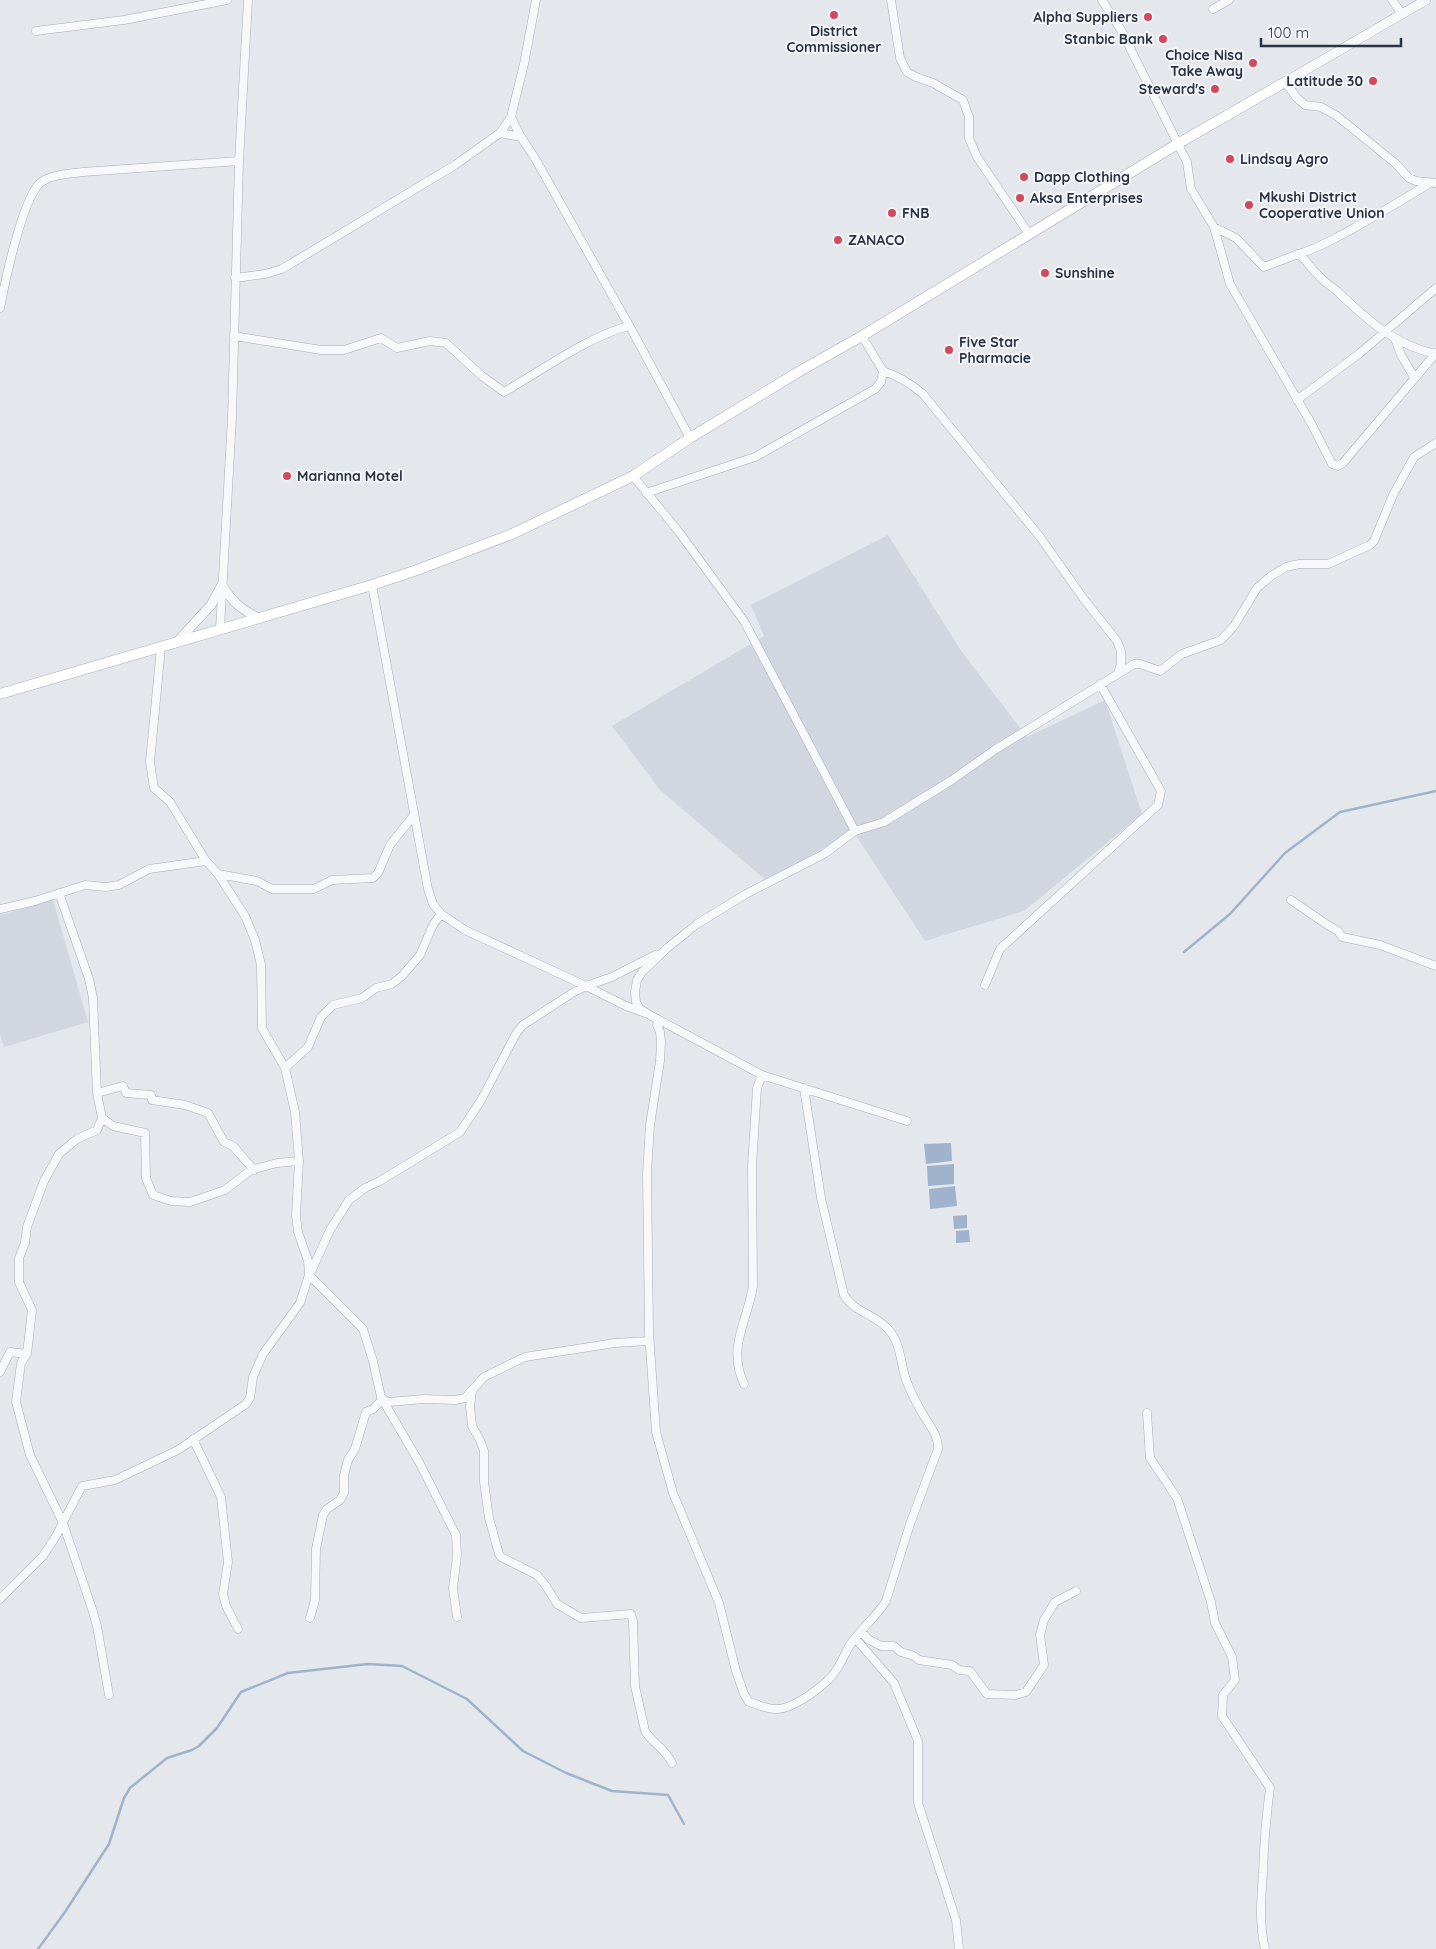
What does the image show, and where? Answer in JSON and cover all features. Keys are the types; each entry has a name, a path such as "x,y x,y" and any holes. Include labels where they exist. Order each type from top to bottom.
{"main road":[{"path":"0,694 372,585 512,534 633,476 690,438 800,371 862,336 1179,143 1286,82"}],"street":[{"path":"36,31 124,20 228,0"},
{"path":"220,629 232,418 239,161 248,0"},
{"path":"236,278 282,270 455,165 500,133 512,117 536,0"},
{"path":"891,0 900,58 907,72 933,83 962,100 969,117 969,138 977,157 1029,234"},
{"path":"1102,0 1121,30 1179,143 1187,162 1192,189 1214,227 1230,284 1332,464 1338,466 1343,463 1436,353"},
{"path":"1213,9 1229,0"},
{"path":"1392,0 1402,14"},
{"path":"1426,0 1286,82 1297,98 1305,105 1321,108 1337,116 1395,163 1409,178 1423,182 1435,182"},
{"path":"512,117 521,137 536,160 690,438"},
{"path":"500,133 521,137"},
{"path":"0,308 7,274 30,197 40,183 58,176 83,172 239,161"},
{"path":"1214,227 1236,238 1264,267 1313,250 1435,182"},
{"path":"1298,254 1304,258 1318,276 1335,289 1358,312 1395,340 1424,351 1436,353"},
{"path":"1297,400 1360,353 1436,288"},
{"path":"234,336 320,350 344,350 381,338 397,348 430,341 446,342 482,376 504,392 616,329 629,326"},
{"path":"862,336 883,371 909,382 922,394 1040,537 1083,598 1117,641 1121,651 1121,664 1118,673"},
{"path":"1395,340 1401,355 1414,377"},
{"path":"646,492 755,457 875,389 881,382 883,371"},
{"path":"907,1121 762,1075 658,1021 639,1008 635,992 637,980 642,972 666,949 697,924 746,894 824,854 855,831 884,822 1118,673 1136,663 1160,671 1182,654 1221,640 1234,626 1257,588 1270,576 1299,564 1328,564 1370,545 1374,541 1392,495 1414,457 1436,443"},
{"path":"633,476 679,532 744,622 855,831"},
{"path":"222,585 230,598 240,608 258,618"},
{"path":"177,642 205,612 222,585"},
{"path":"372,585 428,889 433,904 441,914 466,930 626,1006 648,1014"},
{"path":"161,646 150,762 154,788 170,802 206,861 218,874 245,916 255,940 261,965 262,1028 285,1068 295,1112 299,1161 296,1216 298,1232 308,1260 309,1275 363,1329 369,1345 381,1397 419,1462 456,1535 457,1554 453,1588 457,1617"},
{"path":"985,985 1000,949 1158,805 1161,792 1100,684"},
{"path":"218,874 257,881 276,889 314,889 332,880 373,878 378,873 390,845 414,815"},
{"path":"0,910 86,885 106,887 119,885 149,869 206,861"},
{"path":"59,893 89,979 93,998 97,1093 102,1118 97,1130 73,1142 59,1154 44,1181 27,1227 25,1243 19,1258 18,1271 19,1282 32,1310 27,1354 21,1363 16,1402 30,1455 63,1523 97,1626 109,1695"},
{"path":"1291,900 1338,931 1342,937 1380,945 1436,966"},
{"path":"285,1068 308,1047 313,1040 321,1017 333,1005 362,998 376,988 392,984 402,976 420,955 433,926 441,914"},
{"path":"0,1599 43,1556 82,1486 115,1480 178,1450 246,1404 250,1398 253,1377 263,1354 300,1303 309,1275 330,1230 349,1200 365,1188 380,1181 460,1132 480,1102 517,1032 523,1025 574,992 612,977 666,949"},
{"path":"658,1021 660,1060 650,1125 647,1173 649,1341 656,1432 673,1494 719,1604 736,1671 744,1694 749,1702 773,1709 779,1709 799,1701 827,1681 834,1674 855,1638 874,1618 886,1601 910,1524 938,1449 939,1441 904,1374 895,1339 887,1327 849,1304 844,1295 822,1198 804,1088"},
{"path":"744,1384 737,1363 737,1344 751,1300 753,1286 752,1166 757,1088 762,1075"},
{"path":"97,1093 123,1086 126,1093 151,1094 152,1100 185,1105 208,1113 224,1142 233,1146 254,1170"},
{"path":"102,1118 113,1126 145,1132 146,1178 153,1195 171,1201 190,1202 225,1190 251,1170 277,1163 299,1161"},
{"path":"383,1399 389,1402 465,1398 484,1377 525,1357 615,1343 649,1341"},
{"path":"0,1372 10,1352 27,1354"},
{"path":"472,1391 472,1426 484,1451 484,1482 489,1518 499,1554 501,1557 537,1575 557,1604 581,1618 631,1614 633,1621 635,1686 645,1731 649,1737 662,1747 672,1763"},
{"path":"310,1618 315,1600 316,1549 323,1515 344,1494 344,1475 348,1460 355,1449 366,1412 383,1399"},
{"path":"1147,1413 1150,1458 1176,1498 1211,1602 1215,1623 1232,1657 1235,1680 1223,1695 1222,1716 1270,1788 1262,1893 1261,1933 1265,1949"},
{"path":"193,1439 221,1497 228,1562 223,1594 226,1606 238,1629"},
{"path":"861,1631 868,1639 878,1645 894,1646 901,1652 909,1654 920,1661 952,1665 959,1670 970,1671 988,1695 1016,1695 1028,1690 1044,1665 1040,1635 1044,1620 1052,1606 1056,1601 1076,1591"},
{"path":"855,1638 894,1683 918,1741 918,1804 956,1920 959,1949"}],"shaded area":[{"path":"888,535 962,652 1027,737 1105,700 1142,814 1024,911 925,941 853,831 767,881 660,790 612,726 764,636 751,605"},
{"path":"53,900 88,1022 4,1047 0,1034 0,915"}],"water":[{"path":"951,1143 952,1161 926,1164 924,1144"},
{"path":"954,1164 954,1184 928,1186 927,1166"},
{"path":"955,1186 957,1206 930,1209 929,1189"},
{"path":"967,1215 967,1228 954,1229 953,1216"},
{"path":"969,1230 970,1242 956,1243 956,1231"}],"waterway":[{"path":"1184,952 1230,914 1285,853 1340,812 1436,791"},
{"path":"38,1949 65,1912 109,1844 124,1798 130,1788 167,1758 199,1746 217,1728 241,1692 288,1673 368,1664 402,1666 467,1699 523,1751 566,1773 612,1791 668,1795 684,1824"}],"place":[{"name":"District Commissioner","path":"834,15"},
{"name":"Alpha Suppliers","path":"1148,17"},
{"name":"Stanbic Bank","path":"1163,39"},
{"name":"Choice Nisa Take Away","path":"1253,63"},
{"name":"Latitude 30","path":"1373,81"},
{"name":"Steward's","path":"1215,89"},
{"name":"Lindsay Agro","path":"1230,159"},
{"name":"Dapp Clothing","path":"1024,177"},
{"name":"Aksa Enterprises","path":"1020,198"},
{"name":"Mkushi District Cooperative Union","path":"1249,205"},
{"name":"FNB","path":"892,213"},
{"name":"ZANACO","path":"838,240"},
{"name":"Sunshine","path":"1045,273"},
{"name":"Five Star Pharmacie","path":"949,350"},
{"name":"Marianna Motel","path":"287,476"}]}
